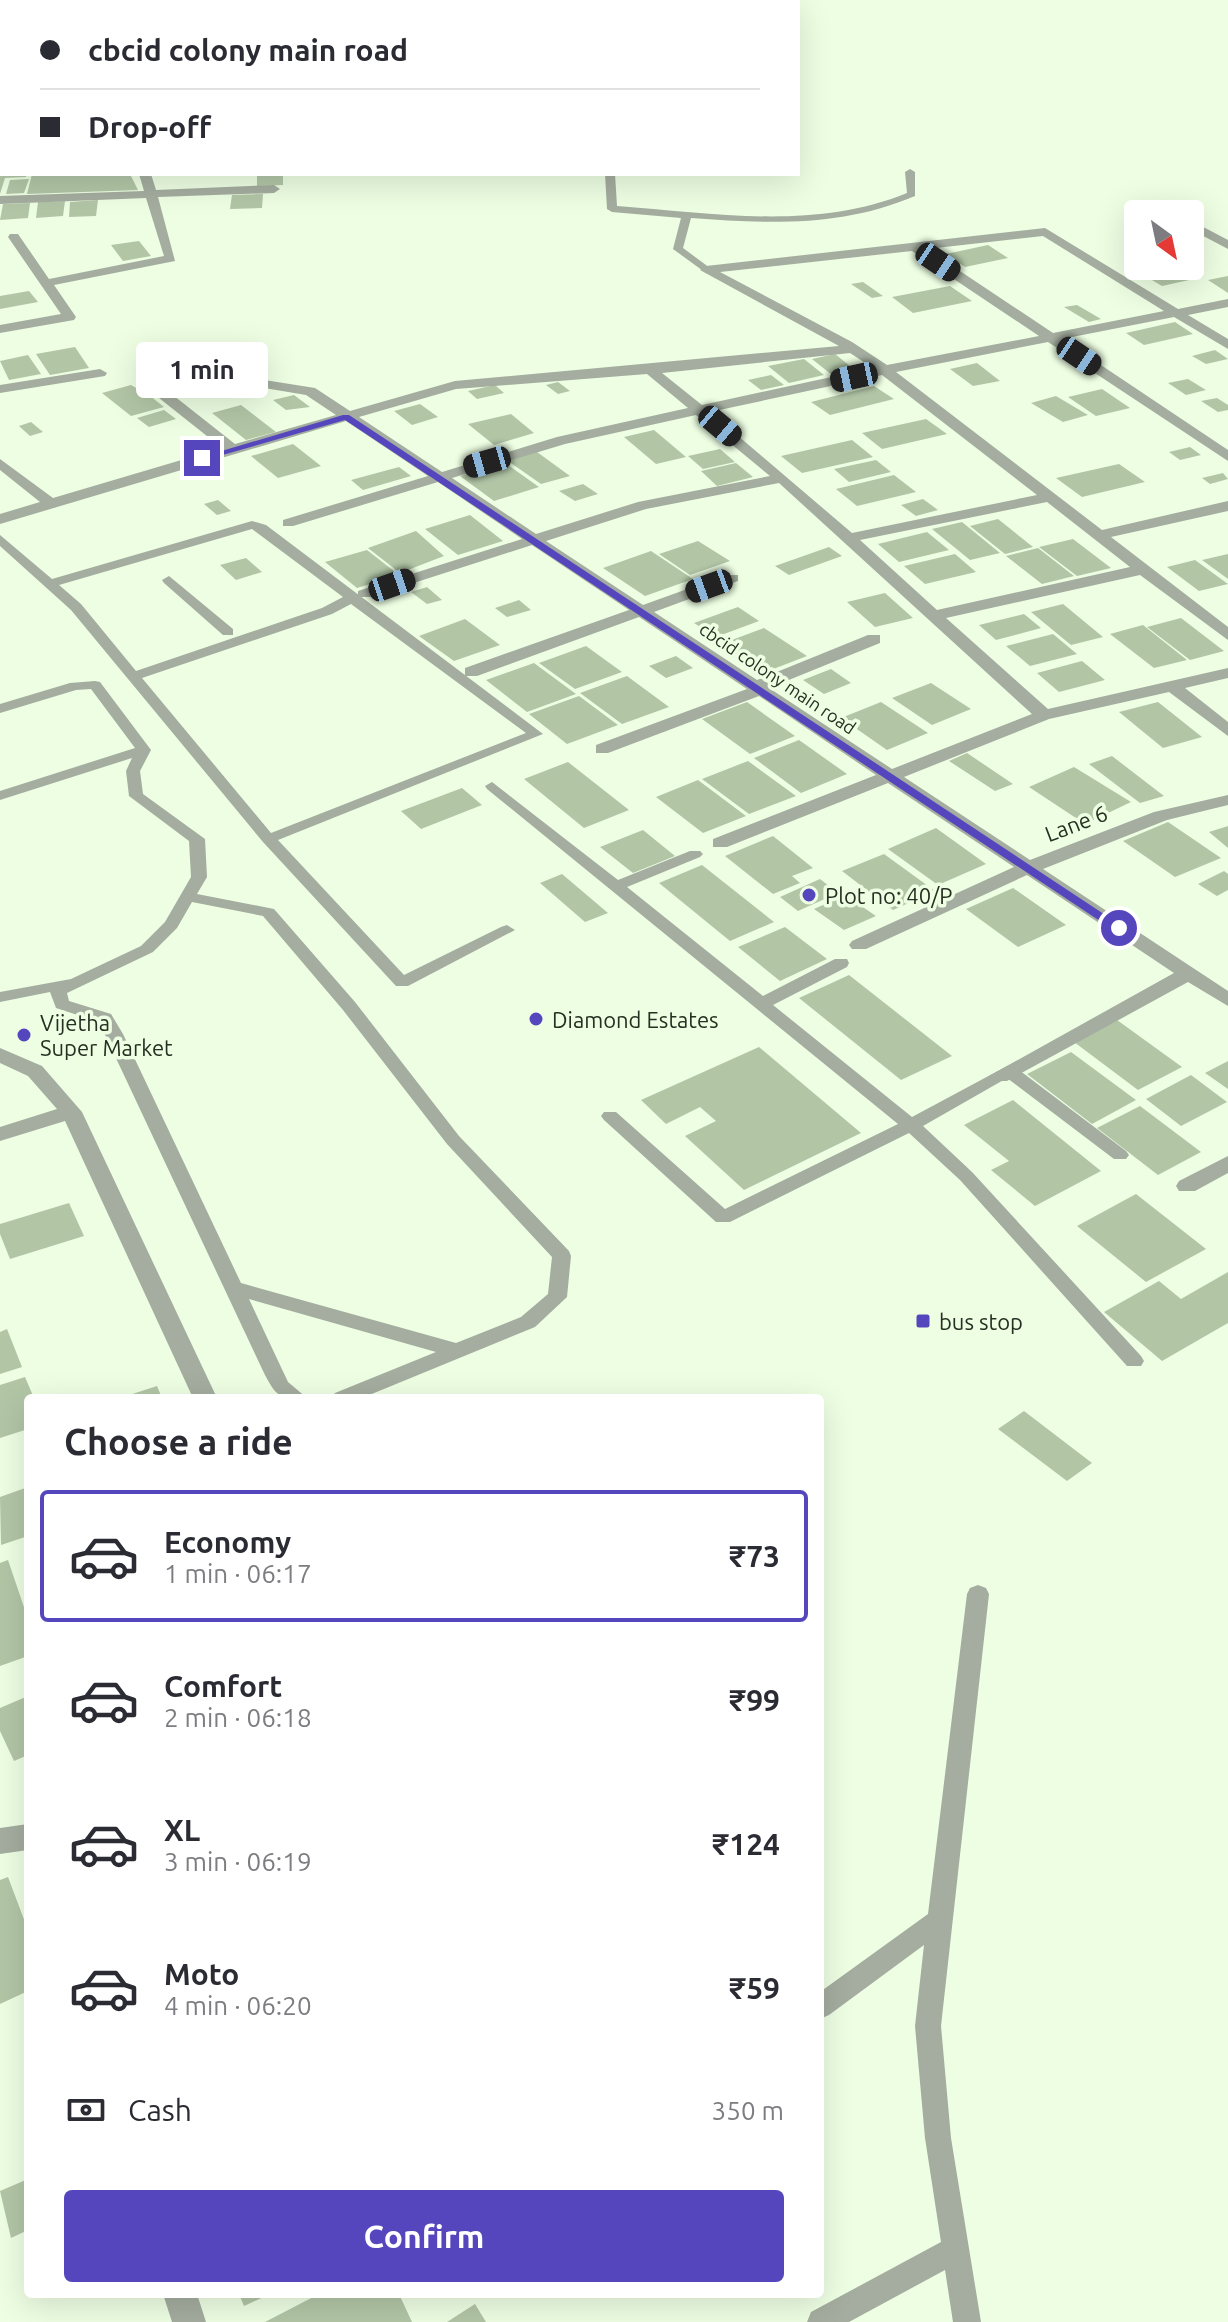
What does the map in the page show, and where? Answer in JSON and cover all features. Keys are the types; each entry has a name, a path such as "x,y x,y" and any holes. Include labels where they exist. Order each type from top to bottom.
{"street":[{"path":"46,283 171,258 146,176"},
{"path":"0,200 274,189"},
{"path":"706,270 1045,232 1228,345"},
{"path":"1204,232 1228,245"},
{"path":"0,329 69,317 14,237"},
{"path":"915,247 1228,457"},
{"path":"706,270 853,349 885,370 1228,635"},
{"path":"288,523 562,440 885,370 1228,303"},
{"path":"0,519 455,385 650,370 853,349"},
{"path":"650,370 782,478 1044,715"},
{"path":"0,389 100,373"},
{"name":"cbcid colony main road","path":"258,383 310,391 1228,1000"},
{"path":"159,391 233,449"},
{"path":"0,463 50,503"},
{"path":"358,596 643,505 782,478"},
{"path":"849,538 1050,497"},
{"path":"1099,535 1228,506"},
{"path":"936,615 1144,569"},
{"path":"471,672 732,578"},
{"path":"602,749 757,689 874,639"},
{"path":"720,843 886,774 1044,715 1175,688 1228,673"},
{"path":"1175,688 1228,731"},
{"name":"Lane 6","path":"859,945 1027,868 1161,816 1228,800"},
{"path":"1005,1074 1188,974"},
{"path":"0,1055 35,1071 71,1112 203,1394"},
{"path":"0,1134 71,1112"},
{"path":"1187,1186 1228,1163"},
{"path":"181,2298 189,2322"}],"lane":[{"path":"610,176 612,209 805,220 852,216 893,204 912,194 910,172"},
{"path":"687,213 678,249 706,270"},
{"path":"51,583 252,525 262,528 358,596 536,734 268,839"},
{"path":"0,539 51,583 130,671 268,839 402,982 507,930"},
{"path":"169,580 228,632"},
{"path":"130,671 228,632 319,602 358,596"},
{"path":"130,671 327,611 358,596"},
{"path":"0,709 75,686 95,685 144,750"},
{"path":"0,796 144,750"},
{"path":"0,997 102,973 147,949 171,925 190,897 199,877 197,839 136,796 133,771 144,750"},
{"path":"492,786 911,1125 966,1176 1134,1361"},
{"path":"616,886 695,854"},
{"path":"190,897 268,912 349,1006 453,1140 562,1256 557,1297 528,1322 352,1394"},
{"path":"759,1005 841,963"},
{"path":"70,982 58,991 62,1004 105,1018 115,1034 281,1387 291,1394"},
{"path":"610,1116 723,1218 911,1125 1005,1074 1120,1155"},
{"path":"234,1288 458,1351"},
{"path":"967,2322 938,2138 928,2026 978,1594"},
{"path":"824,2004 939,1920"},
{"path":"821,2322 956,2249"}],"building":[{"path":"0,176 26,176 5,178 0,194"},
{"path":"32,176 131,176 138,190 27,194"},
{"path":"257,176 283,176 283,185 257,186"},
{"path":"29,179 24,193 6,194 10,180"},
{"path":"263,194 262,208 230,209 232,195"},
{"path":"98,200 96,216 69,217 70,202"},
{"path":"65,201 63,216 36,218 38,202"},
{"path":"30,203 28,218 0,220 3,204"},
{"path":"139,241 151,256 123,261 111,245"},
{"path":"988,245 1008,258 965,267 946,254"},
{"path":"1228,276 1228,293 1208,280"},
{"path":"1152,280 1189,280 1162,286"},
{"path":"863,282 883,296 872,298 851,284"},
{"path":"950,286 972,301 913,313 892,297"},
{"path":"29,291 38,302 0,309 0,296"},
{"path":"1077,305 1101,319 1089,322 1064,307"},
{"path":"1175,322 1193,334 1144,345 1126,333"},
{"path":"75,347 89,368 50,375 36,354"},
{"path":"1215,350 1228,359 1206,364 1192,356"},
{"path":"835,354 855,370 832,375 812,359"},
{"path":"28,355 41,374 9,380 0,361"},
{"path":"804,359 824,375 789,383 768,366"},
{"path":"977,363 1000,381 973,386 950,369"},
{"path":"771,375 784,385 761,390 748,380"},
{"path":"1188,379 1206,390 1186,395 1168,383"},
{"path":"558,382 570,391 558,394 546,385"},
{"path":"131,385 164,407 131,416 102,393"},
{"path":"495,385 504,393 477,399 468,391"},
{"path":"874,386 894,399 830,415 811,402"},
{"path":"1102,389 1130,408 1096,416 1068,397"},
{"path":"294,395 310,407 286,410 273,400"},
{"path":"1056,396 1088,415 1063,422 1031,403"},
{"path":"1217,398 1228,405 1228,410 1218,412 1201,401"},
{"path":"420,404 438,417 412,425 394,411"},
{"path":"241,405 276,432 246,440 212,413"},
{"path":"164,410 176,419 149,427 137,418"},
{"path":"511,414 534,433 494,445 468,424"},
{"path":"926,419 947,434 882,449 862,433"},
{"path":"31,422 43,432 30,436 19,426"},
{"path":"654,430 686,457 656,464 624,437"},
{"path":"852,440 873,457 802,473 781,456"},
{"path":"293,444 321,466 278,478 251,456"},
{"path":"1190,447 1201,455 1180,460 1169,452"},
{"path":"720,449 735,462 703,469 688,456"},
{"path":"537,452 570,476 541,484 508,461"},
{"path":"876,460 891,472 849,482 834,469"},
{"path":"505,463 539,487 494,501 460,476"},
{"path":"736,463 753,477 717,486 701,471"},
{"path":"1119,464 1145,482 1082,497 1056,478"},
{"path":"399,467 411,476 363,490 351,480"},
{"path":"1223,473 1228,479 1210,484 1202,478"},
{"path":"894,475 916,492 857,506 836,489"},
{"path":"583,484 598,494 575,501 559,491"},
{"path":"923,499 938,510 916,516 901,505"},
{"path":"218,500 231,511 217,515 204,504"},
{"path":"470,515 503,541 458,555 425,529"},
{"path":"998,519 1033,547 1005,554 970,526"},
{"path":"962,522 1000,553 970,560 932,529"},
{"path":"416,531 444,556 400,573 368,548"},
{"path":"927,532 949,550 899,562 878,544"},
{"path":"1073,539 1111,568 1077,576 1039,547"},
{"path":"698,541 730,561 690,575 659,554"},
{"path":"829,547 842,556 789,575 775,566"},
{"path":"1038,548 1074,576 1042,584 1006,556"},
{"path":"367,550 399,575 357,588 325,562"},
{"path":"651,551 693,579 645,596 603,568"},
{"path":"955,554 976,572 925,584 904,566"},
{"path":"1228,554 1228,579 1202,560"},
{"path":"246,558 262,572 236,580 220,565"},
{"path":"1195,560 1228,584 1199,591 1167,567"},
{"path":"427,587 442,600 427,604 411,592"},
{"path":"885,593 913,618 875,627 847,602"},
{"path":"519,600 531,610 507,617 495,608"},
{"path":"1063,604 1103,637 1071,645 1031,612"},
{"path":"738,607 759,621 716,637 694,623"},
{"path":"1024,614 1041,628 996,640 979,625"},
{"path":"1181,618 1224,651 1190,660 1147,627"},
{"path":"465,619 500,645 454,661 419,636"},
{"path":"1143,625 1187,660 1154,668 1110,634"},
{"path":"764,628 807,656 763,673 721,644"},
{"path":"1053,634 1077,654 1030,666 1006,646"},
{"path":"586,646 622,672 575,689 539,663"},
{"path":"676,656 693,668 666,678 649,666"},
{"path":"1082,661 1105,680 1059,692 1037,673"},
{"path":"534,663 576,694 527,712 486,680"},
{"path":"831,669 851,683 824,694 803,680"},
{"path":"627,676 669,707 622,724 580,693"},
{"path":"931,683 971,709 932,725 892,698"},
{"path":"579,696 618,725 567,744 529,714"},
{"path":"747,702 795,736 750,754 702,719"},
{"path":"881,702 928,733 887,750 841,718"},
{"path":"1158,702 1202,737 1163,748 1119,712"},
{"path":"799,740 847,774 801,793 754,758"},
{"path":"967,753 1013,784 995,791 949,761"},
{"path":"1112,756 1164,796 1140,803 1089,764"},
{"path":"748,761 796,796 749,814 702,779"},
{"path":"568,762 629,810 584,828 524,779"},
{"path":"1074,767 1131,802 1085,824 1029,787"},
{"path":"698,780 746,816 703,833 656,797"},
{"path":"462,788 482,805 421,829 401,811"},
{"path":"1168,822 1221,858 1175,877 1123,841"},
{"path":"1228,826 1228,848 1209,832"},
{"path":"936,828 986,864 938,885 888,849"},
{"path":"643,830 675,856 633,873 600,847"},
{"path":"773,836 813,868 792,876 800,883 773,894 725,856"},
{"path":"884,854 935,891 893,910 842,871"},
{"path":"702,865 774,922 730,941 659,883"},
{"path":"1224,871 1228,874 1228,890 1217,896 1198,884"},
{"path":"562,874 608,913 585,922 540,883"},
{"name":"Plot no: 40/P","path":"820,879 838,893 798,911 780,897"},
{"path":"1013,888 1066,925 1018,947 966,909"},
{"path":"845,895 876,916 844,930 814,909"},
{"path":"785,927 827,959 780,981 738,947"},
{"path":"849,975 952,1056 901,1080 799,998"},
{"path":"1117,1020 1182,1067 1138,1090 1074,1042"},
{"path":"759,1047 861,1133 744,1190 685,1136 716,1121 700,1107 666,1124 641,1100"},
{"path":"1071,1052 1136,1100 1092,1124 1027,1074"},
{"path":"1228,1061 1228,1089 1205,1073"},
{"path":"1191,1075 1227,1102 1181,1126 1146,1099"},
{"path":"1013,1100 1101,1171 1035,1206 991,1170 1009,1161 964,1125"},
{"path":"1140,1106 1201,1152 1158,1175 1097,1128"},
{"path":"1136,1194 1206,1249 1146,1282 1077,1226"},
{"path":"69,1203 84,1236 10,1259 0,1234 0,1224"},
{"path":"1228,1272 1228,1323 1162,1361 1104,1312 1159,1281 1181,1299"},
{"path":"7,1329 22,1367 0,1374 0,1332"},
{"path":"25,1377 32,1394 24,1394 24,1430 0,1438 0,1385"},
{"path":"157,1386 160,1394 132,1394"},
{"path":"1024,1411 1092,1463 1067,1481 998,1429"},
{"path":"24,1488 24,1537 1,1545 0,1497"},
{"path":"8,1560 24,1607 24,1657 0,1666 0,1563"},
{"path":"24,1698 24,1757 14,1761 0,1731 0,1708"},
{"path":"8,1877 24,1919 24,1993 0,2004 0,1880"},
{"path":"24,2181 24,2232 11,2238 0,2191"},
{"path":"241,2298 261,2298 244,2306"},
{"path":"311,2298 401,2298 412,2322 265,2322"},
{"path":"475,2304 486,2322 447,2322"}],"place":[{"name":"Plot no: 40/P","path":"809,895"},
{"name":"Diamond Estates","path":"536,1019"},
{"name":"Vijetha Super Market","path":"24,1035"},
{"name":"bus stop","path":"923,1321"}],"route":[{"path":"202,458 346,417 1119,928"}]}
